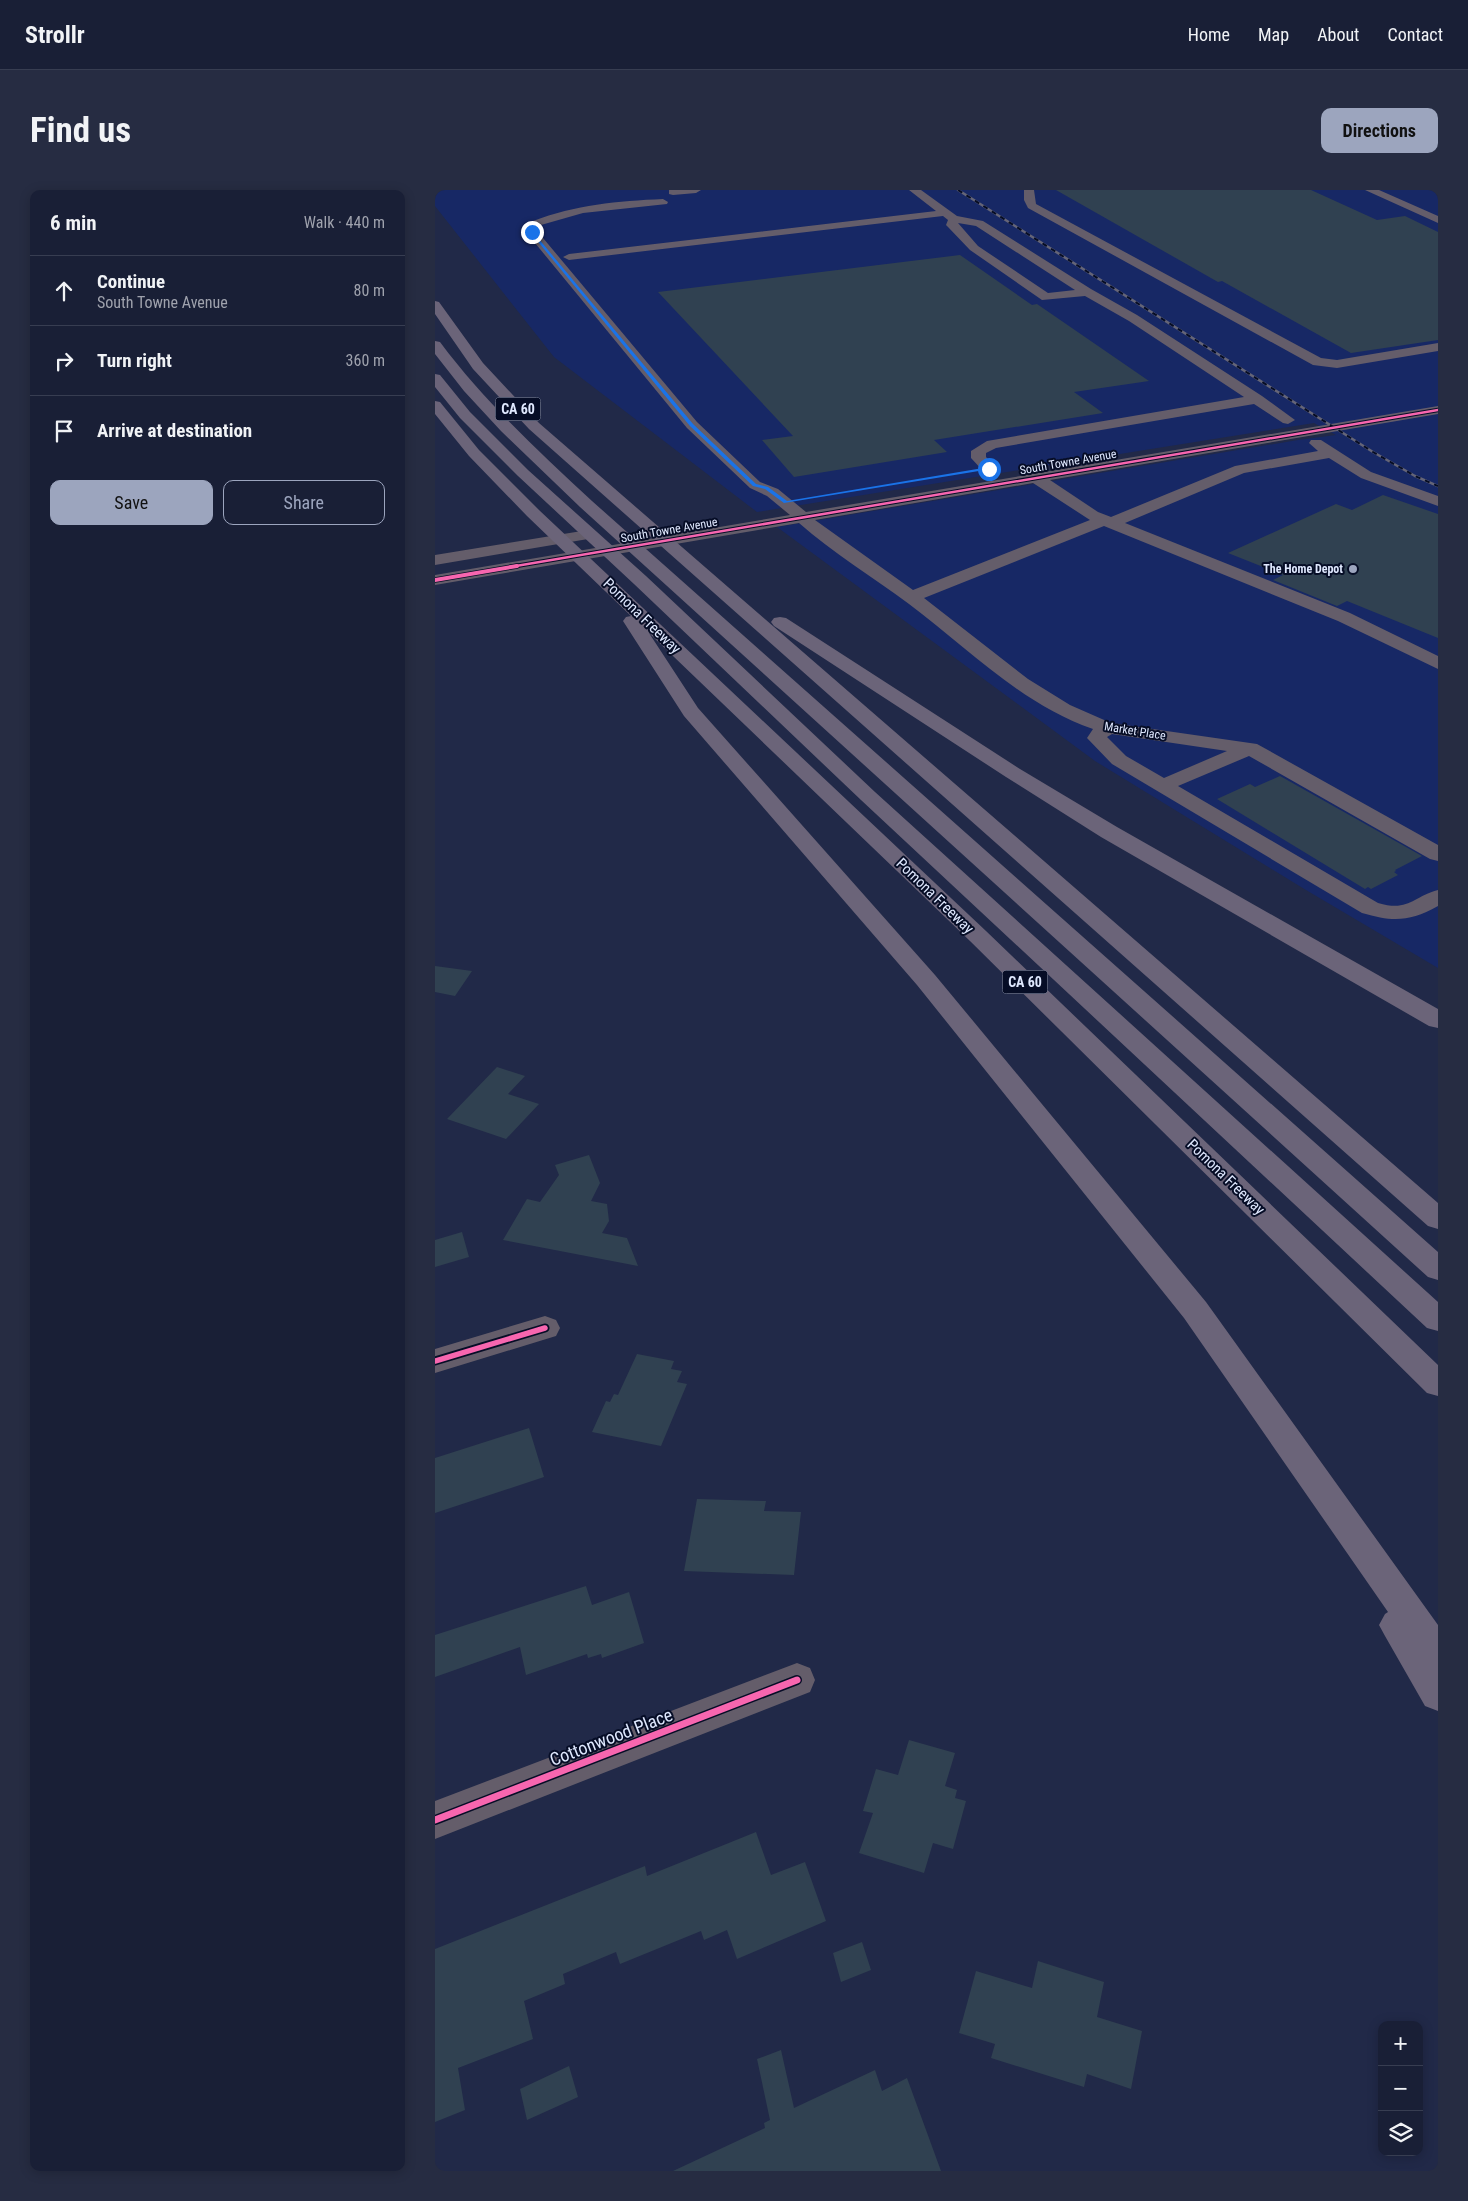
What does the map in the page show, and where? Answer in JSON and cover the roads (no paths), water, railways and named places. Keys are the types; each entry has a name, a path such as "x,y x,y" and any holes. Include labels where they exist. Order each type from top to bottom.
{"highway":[{"name":"CA 60","path":"435,305 478,366 534,426 1438,1219"},
{"path":"435,346 454,373 515,438 586,504 1438,1269"},
{"path":"435,378 465,415 500,451 640,580 868,796 1438,1320"},
{"name":"Pomona Freeway","path":"435,405 474,453 533,513 1139,1091 1438,1384"},
{"path":"699,570 1013,773 1109,832 1438,1020"},
{"path":"609,584 691,712 926,980 1195,1310 1438,1654"},
{"path":"1295,1451 1438,1694"}],"street":[{"path":"581,271 550,234 552,223 573,215 654,206 663,202 672,191 696,190"},
{"path":"1029,190 1029,200 1032,206 1318,362 1337,364 1438,347"},
{"path":"1370,190 1438,220"},
{"path":"916,191 949,216 952,225 961,235 1046,298 1087,292"},
{"name":"Market Place","path":"663,202 581,210 556,215 537,223 532,232 692,425 755,485 766,488 796,507 1051,705 1086,722 1108,728 1250,748 1438,854"},
{"path":"569,257 949,216 979,223 1087,292 1133,318 1288,420"},
{"path":"1421,398 1438,395"},
{"path":"989,469 979,458 978,452 992,444 1257,399"},
{"name":"South Towne Avenue","path":"435,580 796,507 1036,478 1438,410"},
{"path":"1269,423 1306,416"},
{"path":"1300,433 1366,475 1438,501"},
{"path":"732,445 770,481 766,488"},
{"path":"912,597 1102,519 1240,469 1331,453"},
{"name":"South Towne Avenue","path":"970,472 1005,466"},
{"path":"1036,478 1102,519 1344,618 1438,663"},
{"name":"South Towne Avenue","path":"767,506 796,507"},
{"name":"South Towne Avenue","path":"435,560 671,521"},
{"path":"1108,728 1099,734 1097,738 1119,760 1370,908 1389,914 1409,913 1438,897"},
{"path":"1164,785 1250,748"},
{"path":"435,1361 545,1328"},
{"name":"Cottonwood Place","path":"435,1820 797,1680"}],"railway":[{"path":"958,190 1373,452 1415,476 1438,486"}],"place":[{"name":"The Home Depot","path":"1353,569"}]}
